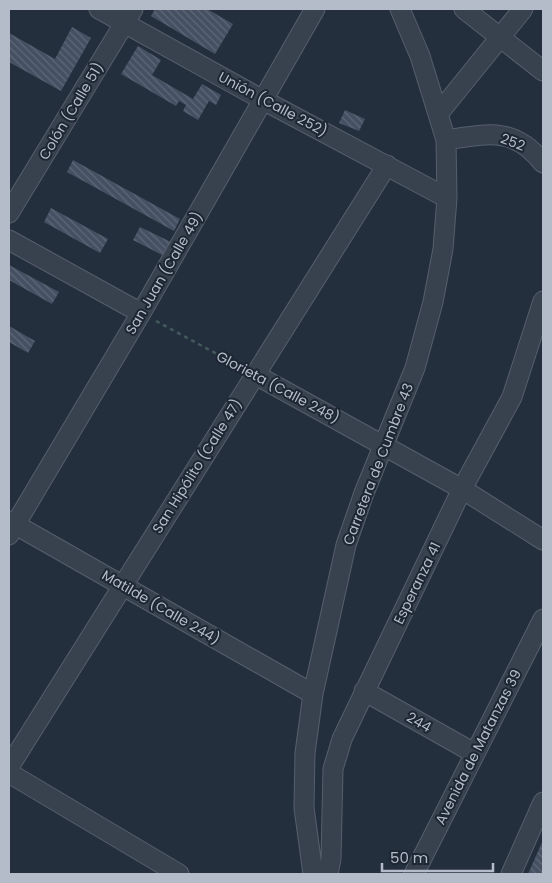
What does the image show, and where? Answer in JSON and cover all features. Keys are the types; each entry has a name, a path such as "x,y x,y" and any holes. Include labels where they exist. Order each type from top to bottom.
{"street":[{"name":"Unión (Calle 252)","path":"99,9 129,16 263,100 447,198"},
{"name":"San Juan (Calle 49)","path":"11,527 141,313 315,9"},
{"name":"Carretera de Cumbre 43","path":"313,874 304,808 305,753 313,694 346,545 415,368 433,302 443,249 447,198 446,140 420,56 400,9"},
{"path":"464,9 543,71"},
{"path":"438,114 523,9"},
{"name":"Colón (Calle 51)","path":"9,213 129,16"},
{"name":"252","path":"446,140 490,134 513,139 532,149 543,163"},
{"name":"San Hipólito (Calle 47)","path":"9,767 254,374 387,166"},
{"path":"9,240 141,313"},
{"name":"Esperanza 41","path":"328,874 333,769 342,739 462,489 512,397 543,301"},
{"name":"Glorieta (Calle 248)","path":"254,374 384,444 462,489 543,540"},
{"name":"Matilde (Calle 244)","path":"11,527 122,586 313,694"},
{"name":"Avenida de Matanzas 39","path":"414,874 543,619"},
{"name":"244","path":"364,691 474,753"},
{"path":"9,773 179,874"},
{"path":"510,874 543,802"}],"path":[{"name":"Glorieta (Calle 248)","path":"141,313 254,374"}],"building":[{"path":"155,9 207,9 233,24 215,54 151,16"},
{"path":"72,27 91,38 61,91 9,62 9,33 55,59"},
{"path":"138,46 161,60 152,75 193,99 202,84 221,95 216,105 209,101 198,120 183,111 186,105 179,101 176,106 121,74"},
{"path":"345,110 365,119 359,131 339,123"},
{"path":"73,160 180,219 174,231 67,172"},
{"path":"51,208 108,239 100,253 44,222"},
{"path":"140,227 173,243 166,257 133,240"},
{"path":"9,265 59,292 52,304 9,280"},
{"path":"9,326 35,341 28,353 9,342"},
{"path":"543,840 543,874 528,874"}]}
